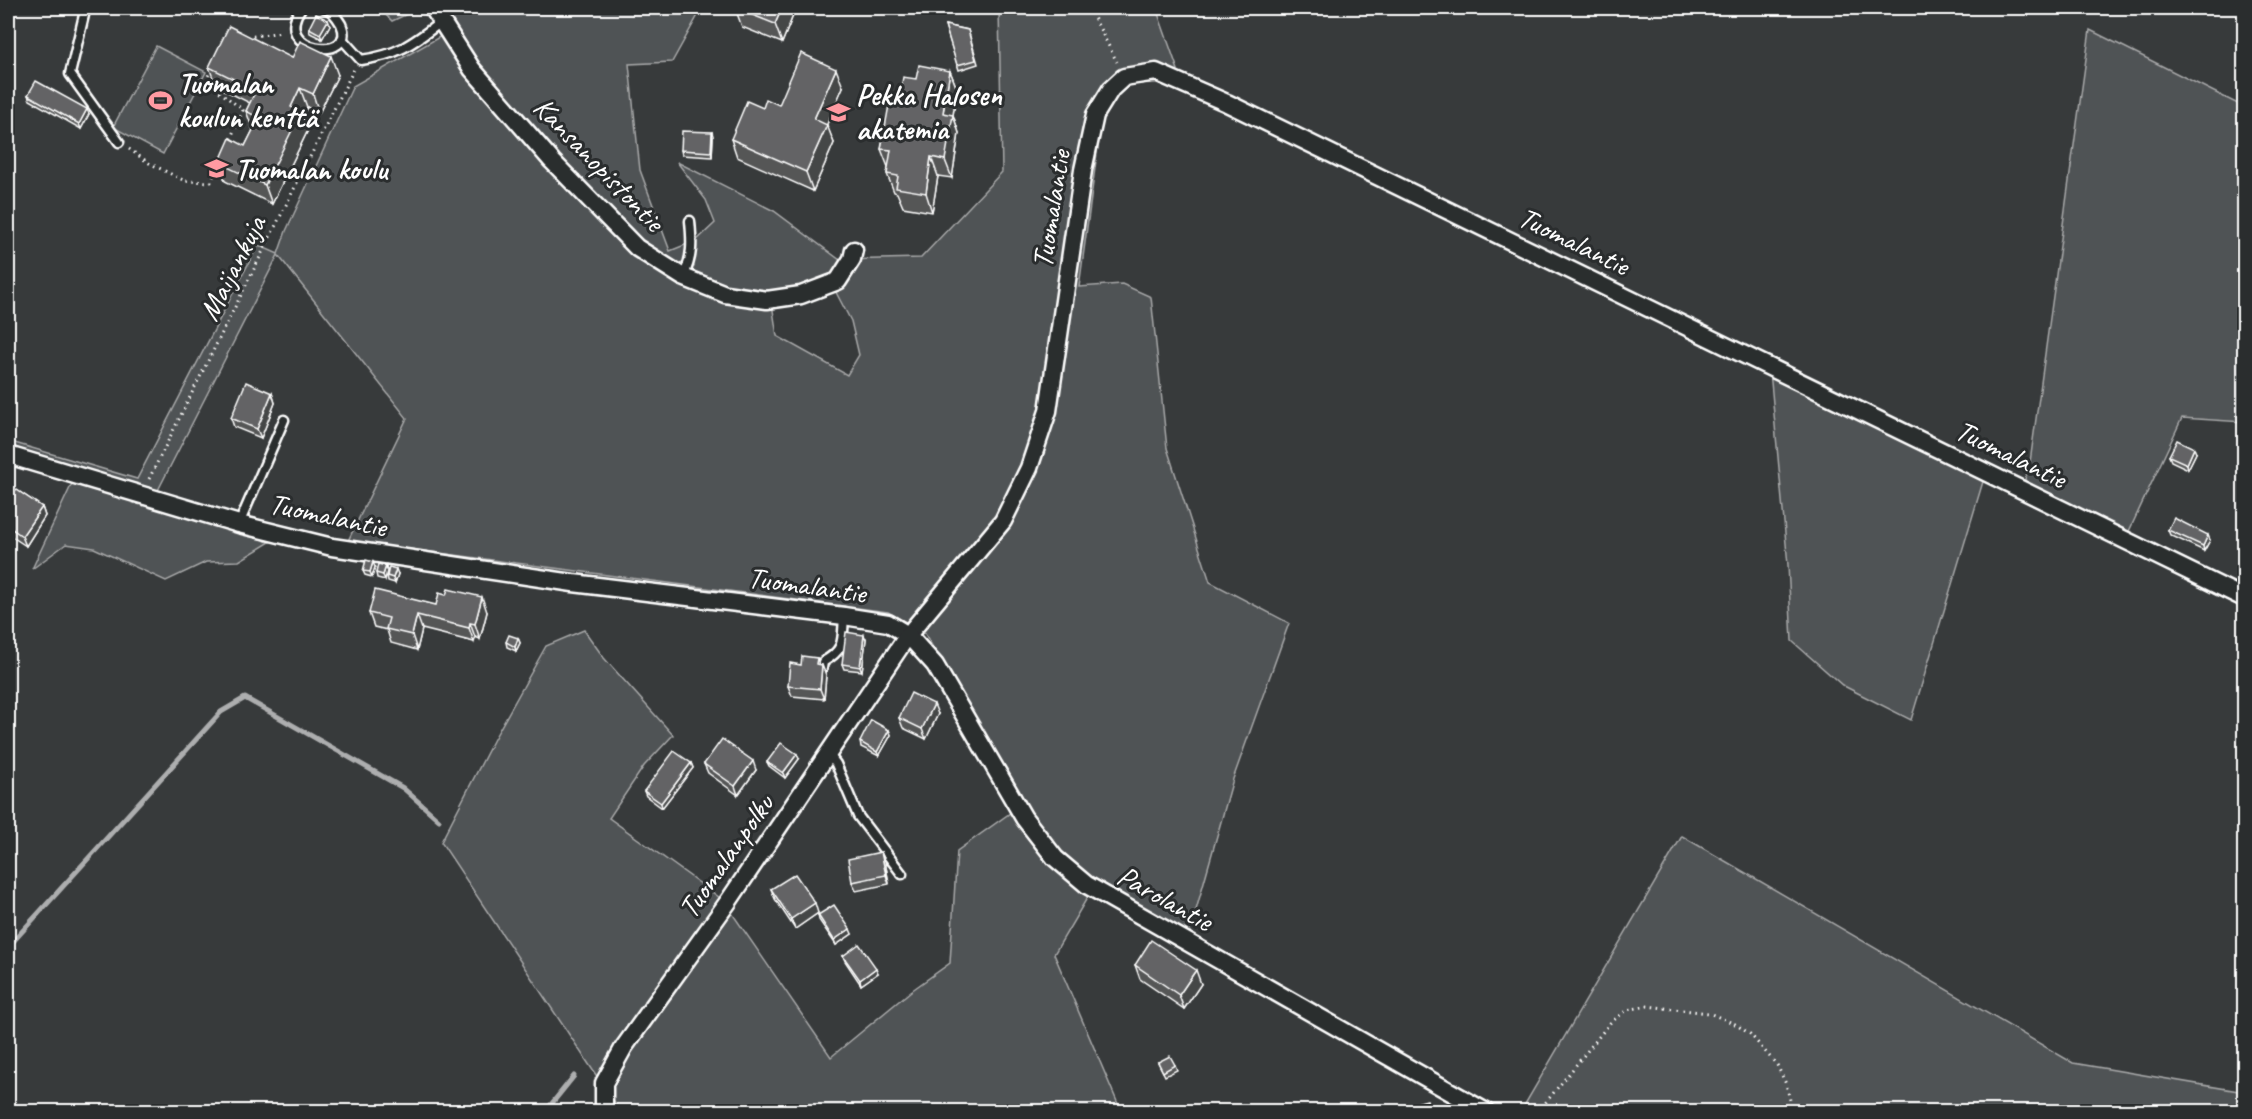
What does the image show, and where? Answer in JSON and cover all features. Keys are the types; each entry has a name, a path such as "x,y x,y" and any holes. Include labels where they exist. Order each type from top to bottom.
{"street":[{"name":"Kansanopistontie","path":"437,15 472,69 552,161 637,248 683,277 725,294 767,300 801,295 838,280 852,259 854,250"},
{"name":"Tuomalantie","path":"8,455 239,524 332,547 573,584 844,616 888,623 908,635 1003,521 1029,468 1048,411 1083,170 1095,115 1111,89 1125,77 1156,72 1227,103 2244,598"},
{"name":"Tuomalanpolku","path":"604,1112 604,1083 624,1047 728,902 908,635"},
{"name":"Parolantie","path":"908,635 935,665 1024,818 1055,858 1087,885 1486,1112"}],"lane":[{"path":"82,8 84,15 69,74 119,142"},
{"path":"301,8 296,14 293,25 298,36 311,47 323,50 333,48 342,39 343,29 338,19 328,8 325,8"},
{"path":"342,39 361,60 387,56 414,42 437,15"},
{"path":"683,277 693,248 690,221"},
{"path":"239,524 284,420"},
{"path":"822,668 823,662 836,655 842,644 844,616"},
{"path":"828,753 836,764 858,816 902,874"}],"path":[{"path":"1089,8 1108,40 1125,77"},
{"path":"246,37 296,30"},
{"path":"216,60 206,81 243,110 225,152"},
{"name":"Maijankuja","path":"142,494 273,235 350,74 361,60"},
{"path":"119,142 148,163 185,181 211,182 220,162"},
{"path":"1538,1112 1610,1023 1627,1010 1647,1006 1709,1013 1735,1024 1750,1034 1777,1065 1786,1084 1794,1112"}],"shaded area":[{"path":"379,8 420,8 392,21"},
{"path":"427,8 702,8 672,62 629,64 640,170 670,251 697,240 715,223 706,200 677,162 774,211 840,260 921,258 1002,172 999,8 1156,8 1178,70 1155,83 1132,84 1114,97 1102,116 1079,287 1122,284 1151,297 1167,448 1210,582 1289,623 1233,779 1189,935 1097,881 1054,954 1121,1111 621,1112 614,1101 614,1111 600,1111 612,1099 441,842 494,739 546,646 584,630 604,658 673,735 644,766 609,818 723,900 831,1057 911,991 950,963 957,851 1024,803 924,632 888,612 348,541 407,418 278,255 151,504 270,542 239,561 206,562 166,581 94,548 66,544 32,569 76,475 8,455 8,441 137,479 258,245 278,254 286,231 353,86 443,35","holes":["829,279 851,321 859,355 847,375 777,336 770,291 809,287"]},
{"path":"2090,30 2244,107 2244,422 2182,418 2123,544 2021,493 2030,462"},
{"name":"Tuomalan koulun kenttä","path":"156,46 206,72 163,154 113,127"},
{"path":"1770,371 1985,475 1911,720 1842,685 1792,641 1788,565"},
{"path":"1682,836 2073,1063 2244,1092 2244,1111 1521,1111"}],"building":[{"path":"735,8 782,8 775,24"},
{"path":"316,14 328,20 320,34 309,28"},
{"path":"945,25 968,30 976,60 957,65"},
{"path":"229,26 292,58 300,41 331,56 313,94 300,88 291,107 301,112 265,185 219,163 230,138 245,146 259,118 246,111 256,90 209,67"},
{"path":"801,53 836,69 814,119 827,125 806,172 731,139 747,101 763,108 766,99 779,105"},
{"path":"919,65 950,71 943,113 953,115 945,160 931,157 926,193 896,188 898,176 887,174 891,150 881,149 889,105 898,106 903,77 916,79"},
{"path":"36,81 87,109 79,124 28,95"},
{"path":"682,131 712,132 711,152 681,150"},
{"path":"246,382 272,393 257,429 231,418"},
{"path":"2177,440 2194,448 2187,464 2169,456"},
{"path":"8,484 42,507 22,536 8,526"},
{"path":"2174,518 2208,535 2203,546 2168,530"},
{"path":"366,560 373,562 370,572 363,571"},
{"path":"378,564 386,566 383,575 376,573"},
{"path":"389,567 396,569 393,578 387,576"},
{"path":"448,589 482,597 475,624 470,623 469,628 417,615 412,635 386,629 389,618 369,613 375,590 436,605 439,593 446,595"},
{"path":"846,632 864,635 860,667 842,664"},
{"path":"509,635 518,638 515,647 506,642"},
{"path":"802,656 817,658 816,664 822,665 820,689 788,686 790,663 801,665"},
{"path":"911,693 934,704 922,729 899,718"},
{"path":"871,720 889,730 877,752 860,742"},
{"path":"722,739 753,761 735,786 704,764"},
{"path":"781,743 797,754 783,773 767,762"},
{"path":"674,751 691,763 661,803 644,791"},
{"path":"881,852 886,875 852,882 848,859"},
{"path":"795,874 815,903 791,919 771,889"},
{"path":"834,905 850,929 834,940 818,915"},
{"path":"1151,940 1196,970 1179,995 1135,965"},
{"path":"859,944 876,968 860,980 843,956"},
{"path":"1170,1056 1175,1065 1163,1072 1158,1062"},
{"path":"1427,1100 1430,1112 1396,1112 1395,1109"}],"waterway":[{"path":"8,947 221,712 245,698 403,788 439,820"},
{"path":"545,1112 574,1076"}],"place":[{"name":"Tuomalan koulun kenttä","path":"160,100"},
{"name":"Pekka Halosen akatemia","path":"838,112"},
{"name":"Tuomalan koulu","path":"217,169"}]}
